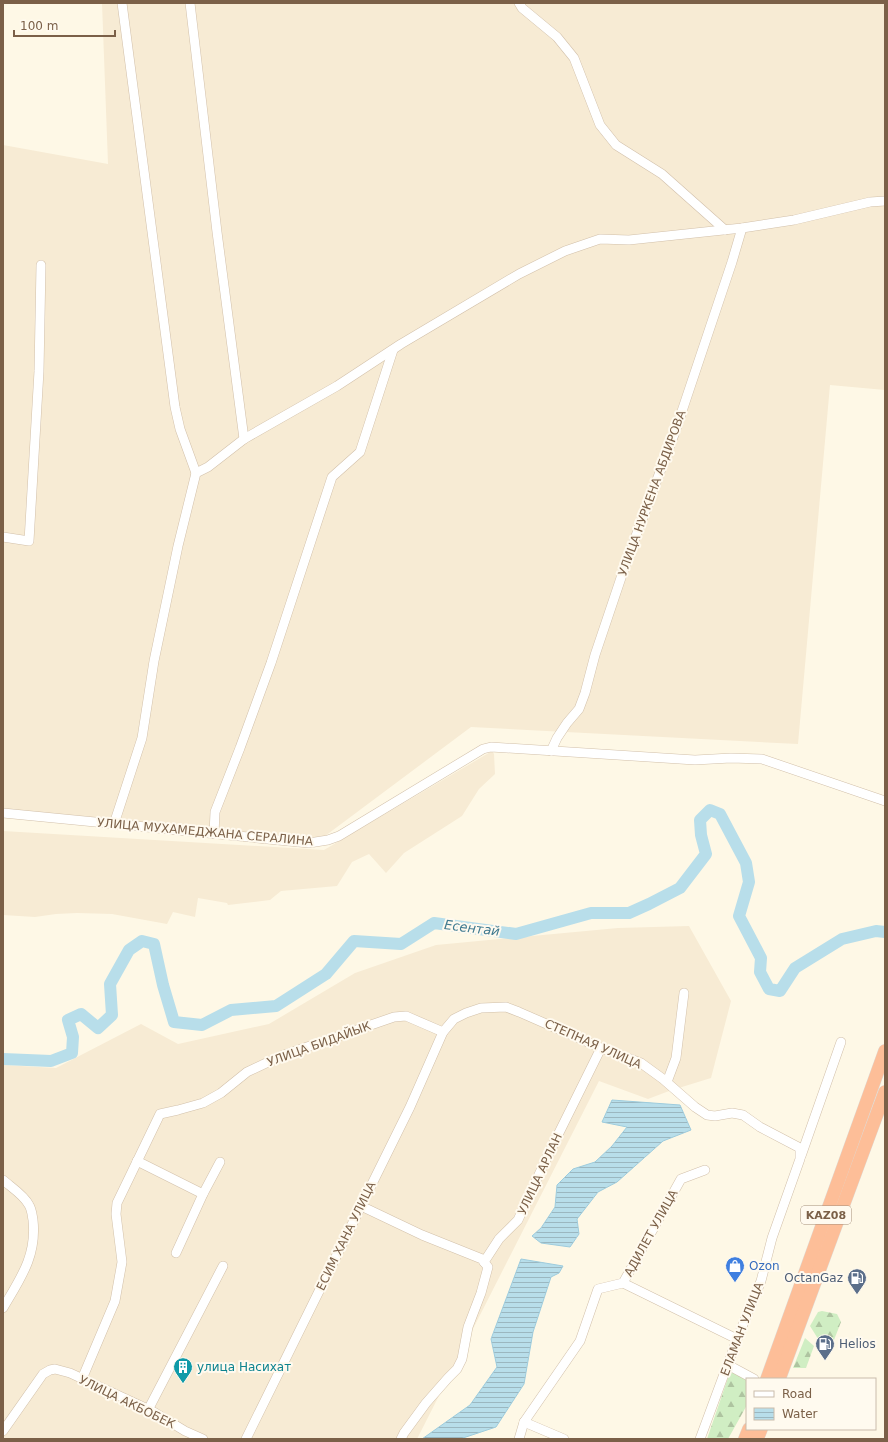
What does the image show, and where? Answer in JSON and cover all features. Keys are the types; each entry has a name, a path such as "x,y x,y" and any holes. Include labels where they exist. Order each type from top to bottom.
{"highway":[{"name":"KAZ08","path":"767,1378 885,1051"},
{"name":"KAZ08","path":"779,1378 885,1092"}],"street":[{"path":"114,824 142,738 154,661 176,554 196,473 180,429 175,407 122,3"},
{"path":"190,3 217,232 244,439"},
{"path":"519,3 522,8 557,37 574,58 600,125 616,145 662,174 725,230"},
{"path":"196,473 208,467 244,439 337,386 393,350 519,274 566,251 600,238 629,240 742,228 794,220 870,202 885,201"},
{"name":"УЛИЦА НУРКЕНА АБДИРОВА","path":"551,751 557,738 567,723 579,709 585,693 595,656 628,557 675,432 742,228"},
{"path":"3,537 29,541 38,371 41,265"},
{"path":"214,834 215,812 271,663 332,477 360,452 393,350"},
{"name":"УЛИЦА МУХАМЕДЖАНА СЕРАЛИНА","path":"3,813 309,843 328,840 338,836 483,749 491,747 695,760 731,758 762,759 885,801"},
{"path":"667,1082 676,1058 684,994"},
{"name":"СТЕПНАЯ УЛИЦА","path":"442,1032 454,1019 466,1013 482,1008 506,1007 601,1048 641,1063 707,1115 715,1116 732,1113 743,1114 760,1126 800,1148"},
{"name":"УЛИЦА БИДАЙЫК","path":"82,1379 115,1301 122,1262 116,1214 117,1203 160,1114 203,1103 221,1093 247,1072 281,1056 394,1017 406,1016 442,1032"},
{"name":"ЕСИМ ХАНА УЛИЦА","path":"246,1439 410,1107 442,1032"},
{"path":"800,1159 841,1042"},
{"name":"УЛИЦА АРЛАН","path":"484,1262 499,1239 518,1220 548,1153 601,1048"},
{"name":"ЕЛАМАН УЛИЦА","path":"700,1439 737,1339 761,1281 772,1238 800,1159 800,1148"},
{"path":"137,1161 203,1194"},
{"path":"176,1254 203,1194 220,1162"},
{"name":"АДИЛЕТ УЛИЦА","path":"519,1439 524,1422 580,1341 598,1289 623,1283 681,1180 705,1170"},
{"path":"3,1180 24,1198 31,1210 34,1232 32,1251 24,1271 3,1308"},
{"path":"361,1206 422,1235 482,1259 488,1267 481,1292 468,1327 462,1359 457,1369 423,1408 404,1433 402,1439"},
{"path":"148,1410 223,1266"},
{"path":"623,1283 737,1339"},
{"path":"728,1365 752,1378"},
{"name":"УЛИЦА АКБОБЕК","path":"3,1431 43,1374 50,1370 55,1370 82,1379 148,1410 185,1431 203,1439"},
{"path":"524,1422 564,1439"}],"shaded area":[{"path":"102,3 885,3 885,390 830,385 798,744 471,727 321,839 3,812 3,145 108,164"},
{"path":"492,751 494,754 495,774 479,789 462,816 404,853 386,873 369,854 352,862 337,886 281,891 270,900 228,905 227,903 198,898 195,917 173,912 167,924 112,914 77,913 35,917 3,915 3,831 324,850"},
{"path":"689,926 731,1001 711,1078 648,1099 599,1081 417,1439 3,1439 3,1065 56,1068 141,1024 178,1044 269,1024 355,973 436,945 618,928"}],"green space":[{"path":"822,1311 837,1314 841,1322 832,1345 820,1342 810,1326 818,1312"},
{"path":"805,1338 814,1346 806,1368 793,1368"},
{"path":"730,1372 757,1378 746,1378 746,1407 728,1439 707,1439"}],"water":[{"path":"612,1100 680,1105 691,1130 663,1141 617,1182 598,1192 577,1219 579,1234 570,1247 541,1243 532,1236 541,1228 555,1207 557,1185 573,1169 595,1162 612,1146 627,1127 602,1122"},
{"path":"521,1259 563,1266 559,1273 551,1277 533,1332 524,1384 496,1427 460,1439 422,1439 470,1405 497,1367 491,1339"}],"waterway":[{"name":"Есентай","path":"3,1059 51,1061 72,1053 73,1037 68,1020 81,1014 98,1028 112,1015 110,984 129,950 142,941 154,944 163,985 174,1022 202,1025 231,1010 276,1006 326,974 354,941 401,944 434,923 516,934 591,913 629,913 680,888 706,854 701,835 700,820 710,810 720,814 746,863 749,882 739,916 761,958 760,972 769,989 780,991 795,968 842,939 876,931 885,932"}],"place":[{"name":"Ozon","path":"735,1283"},
{"name":"OctanGaz","path":"857,1295"},
{"name":"Helios","path":"825,1361"},
{"name":"улица Насихат","path":"183,1384"}]}
